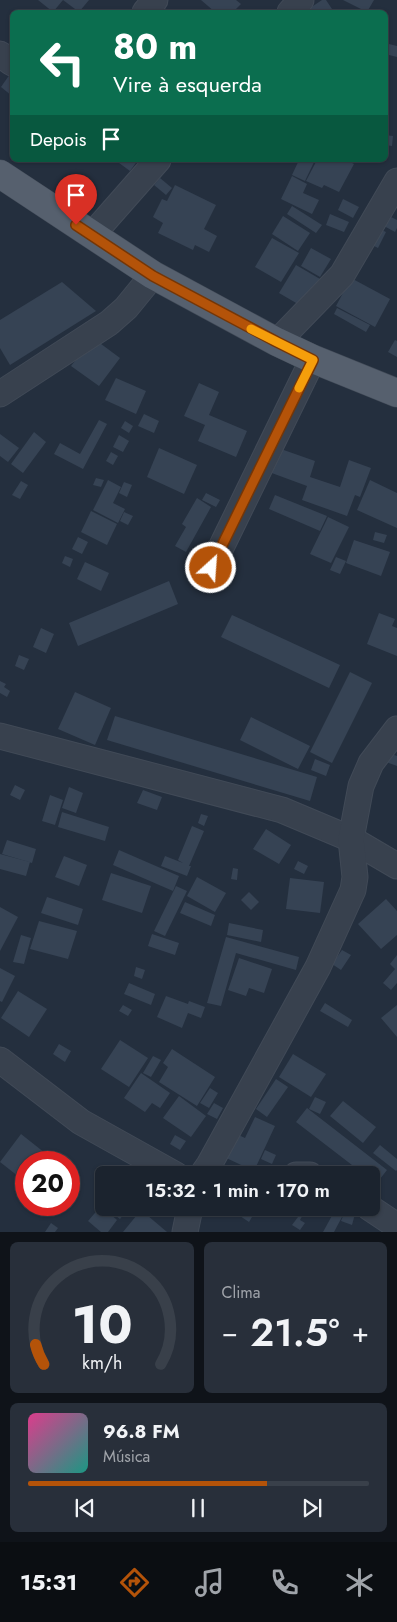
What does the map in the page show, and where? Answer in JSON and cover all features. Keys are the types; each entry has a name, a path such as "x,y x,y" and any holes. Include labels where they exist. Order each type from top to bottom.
{"main road":[{"path":"0,174 153,276 313,360 397,393"}],"street":[{"path":"147,10 155,0"},
{"path":"292,10 301,0"},
{"path":"92,235 156,162"},
{"path":"277,342 342,275 397,181"},
{"path":"0,394 109,323 126,308 153,276"},
{"path":"211,568 313,360"},
{"path":"210,1166 318,966 353,890 355,877 351,838 361,786 371,763 397,729"},
{"path":"0,736 282,810 351,838 397,866"},
{"path":"0,1060 81,1122 160,1166"},
{"path":"380,1215 397,1226"},
{"path":"185,1232 188,1216"}],"building":[{"path":"38,0 63,0 55,10 50,10"},
{"path":"63,0 89,0 81,10 76,10"},
{"path":"201,0 236,0 241,4 235,10 213,10"},
{"path":"322,0 326,0 333,10 307,10"},
{"path":"343,0 374,0 368,10 363,10"},
{"path":"388,44 397,46 397,57 388,55"},
{"path":"10,74 10,94 1,87"},
{"path":"388,135 393,136 392,146 388,145"},
{"path":"118,162 137,162 130,171"},
{"path":"298,162 314,162 305,181 292,175"},
{"path":"316,162 350,162 354,164 339,192 324,185 322,188 306,181"},
{"path":"292,176 307,184 303,193 319,200 312,214 281,199"},
{"path":"160,178 172,188 166,195 154,185"},
{"path":"175,185 216,205 204,229 217,236 209,252 195,245 193,250 158,233 163,223 153,217 162,199 167,201"},
{"path":"343,199 359,207 353,218 338,210"},
{"path":"292,206 322,225 316,233 287,214"},
{"path":"330,214 349,222 344,232 326,225"},
{"path":"283,216 310,233 298,251 272,234"},
{"path":"389,216 397,220 395,232 384,226"},
{"path":"375,227 386,232 378,248 368,243"},
{"path":"272,238 299,253 281,282 255,267"},
{"path":"311,248 331,259 320,277 301,266"},
{"path":"296,265 320,279 303,307 279,293"},
{"path":"351,278 390,299 375,327 336,306"},
{"path":"62,282 96,311 10,365 0,348 0,320"},
{"path":"337,308 370,325 366,332 334,314"},
{"path":"93,338 120,358 99,386 71,366"},
{"path":"395,340 397,341 397,357 388,352"},
{"path":"116,378 146,391 136,414 105,400"},
{"path":"199,383 219,392 209,415 247,431 236,457 198,441 205,425 184,416"},
{"path":"144,414 159,421 154,433 138,426"},
{"path":"99,420 107,424 83,469 54,454 60,443 80,454"},
{"path":"125,421 133,426 129,433 121,428"},
{"path":"34,432 46,442 23,473 11,464"},
{"path":"0,434 19,448 8,462 0,456"},
{"path":"119,435 129,441 123,452 113,447"},
{"path":"159,448 197,465 184,494 147,477"},
{"path":"278,448 315,461 310,477 340,487 349,460 371,468 360,497 355,495 347,516 302,500 307,486 269,472"},
{"path":"111,452 118,456 113,465 106,461"},
{"path":"96,478 104,480 101,487 93,485"},
{"path":"108,480 121,487 113,503 125,509 118,523 93,510"},
{"path":"370,480 397,493 397,528 357,510"},
{"path":"21,481 28,485 20,499 12,495"},
{"path":"124,482 132,485 127,497 119,493"},
{"path":"206,493 220,500 216,507 202,500"},
{"path":"275,495 327,516 320,531 269,509"},
{"path":"197,498 211,507 186,552 175,546 186,527 182,524"},
{"path":"91,511 117,524 107,545 81,532"},
{"path":"124,512 133,516 128,525 120,521"},
{"path":"328,517 349,527 331,563 310,554"},
{"path":"375,532 387,535 384,543 373,540"},
{"path":"78,537 88,542 82,554 72,549"},
{"path":"354,540 390,552 381,576 346,563"},
{"path":"65,556 73,559 70,567 62,563"},
{"path":"336,557 346,561 340,574 330,570"},
{"path":"85,562 109,573 101,591 77,579"},
{"path":"169,581 178,604 78,646 69,623"},
{"path":"379,613 395,619 392,626 397,628 397,656 367,644"},
{"path":"232,615 340,665 329,688 221,637"},
{"path":"41,628 54,634 46,653 33,647"},
{"path":"19,655 29,659 24,670 15,666"},
{"path":"350,672 372,683 332,763 310,752"},
{"path":"0,681 6,684 4,687 10,691 7,697 0,693"},
{"path":"75,692 111,708 95,745 58,729"},
{"path":"115,716 317,777 310,801 107,740"},
{"path":"251,717 310,746 298,769 240,740"},
{"path":"389,753 397,756 397,766 386,762"},
{"path":"315,759 330,765 326,776 311,770"},
{"path":"15,785 25,790 20,800 10,795"},
{"path":"69,787 83,793 76,813 62,808"},
{"path":"143,790 162,797 157,810 137,803"},
{"path":"50,795 63,800 55,825 42,821"},
{"path":"62,812 109,827 105,841 58,827"},
{"path":"201,814 208,816 204,826 198,823"},
{"path":"192,826 204,831 189,866 191,866 187,876 161,866 165,856 183,863 178,860"},
{"path":"266,829 291,845 279,864 253,849"},
{"path":"7,840 36,849 32,863 2,854"},
{"path":"119,850 179,876 173,891 113,865"},
{"path":"0,854 30,862 26,876 0,869"},
{"path":"64,856 87,865 79,886 55,877"},
{"path":"298,861 308,866 304,874 294,869"},
{"path":"233,868 238,869 237,880 231,879"},
{"path":"111,873 151,886 142,913 102,900"},
{"path":"197,877 226,893 215,912 187,896"},
{"path":"290,878 324,882 320,913 286,909"},
{"path":"176,886 187,891 165,936 154,931"},
{"path":"249,892 259,902 251,910 241,900"},
{"path":"47,897 83,909 78,925 41,913"},
{"path":"386,899 397,911 397,935 381,949 358,924"},
{"path":"185,902 215,915 211,926 180,913"},
{"path":"0,907 18,917 0,951"},
{"path":"39,921 77,931 68,959 30,949"},
{"path":"229,923 263,930 261,942 227,935"},
{"path":"152,934 179,943 175,955 148,946"},
{"path":"21,935 31,938 24,964 13,962"},
{"path":"226,937 299,957 296,970 236,953 221,1006 207,1003"},
{"path":"342,950 351,955 341,970 332,964"},
{"path":"397,955 397,983 391,990 383,983 395,969 390,964"},
{"path":"239,958 272,969 264,993 249,988 246,996 228,990"},
{"path":"136,967 145,970 142,979 134,976"},
{"path":"0,968 15,976 2,1002 0,1001"},
{"path":"129,983 155,994 151,1005 124,994"},
{"path":"18,991 47,1009 29,1037 1,1018"},
{"path":"166,996 188,1004 189,1001 205,1007 201,1018 188,1013 182,1028 157,1017"},
{"path":"325,1003 352,1020 348,1027 320,1011"},
{"path":"123,1005 132,1010 128,1016 119,1011"},
{"path":"397,1005 397,1037 381,1018"},
{"path":"120,1040 148,1058 129,1087 101,1069"},
{"path":"59,1044 71,1051 65,1062 53,1054"},
{"path":"172,1049 215,1077 197,1106 159,1082 168,1067 163,1063"},
{"path":"293,1054 326,1074 311,1097 279,1077"},
{"path":"153,1056 161,1060 151,1077 143,1073"},
{"path":"141,1073 170,1093 160,1108 152,1103 145,1112 124,1098"},
{"path":"276,1079 288,1087 267,1117 256,1109"},
{"path":"210,1088 218,1093 209,1108 200,1103"},
{"path":"179,1096 206,1116 191,1137 163,1118"},
{"path":"315,1097 326,1102 320,1114 309,1109"},
{"path":"343,1101 376,1127 363,1143 330,1116"},
{"path":"214,1103 223,1108 217,1119 207,1114"},
{"path":"307,1108 387,1170 380,1179 380,1166 353,1166 296,1122"},
{"path":"255,1117 275,1126 256,1166 243,1166 222,1156 232,1132 245,1138"},
{"path":"21,1134 42,1151 15,1151 15,1174 0,1162"},
{"path":"175,1135 186,1141 180,1150 170,1144"},
{"path":"380,1145 397,1159 396,1171 373,1153"},
{"path":"265,1150 276,1155 272,1164 261,1159"},
{"path":"95,1213 95,1216 112,1216 117,1220 108,1232 101,1232 88,1221"},
{"path":"136,1216 148,1216 167,1232 123,1232"},
{"path":"240,1216 253,1216 249,1222"},
{"path":"296,1216 302,1216 300,1220 305,1223 300,1230 292,1225 298,1217"},
{"path":"332,1216 342,1217 334,1232 323,1232"},
{"path":"343,1216 354,1216 352,1225 341,1221"},
{"path":"51,1223 58,1228 55,1232 45,1232"}],"slow traffic":[{"path":"251,329 313,360 299,388"}],"route":[{"path":"76,225 153,276 313,360 211,568"}]}
